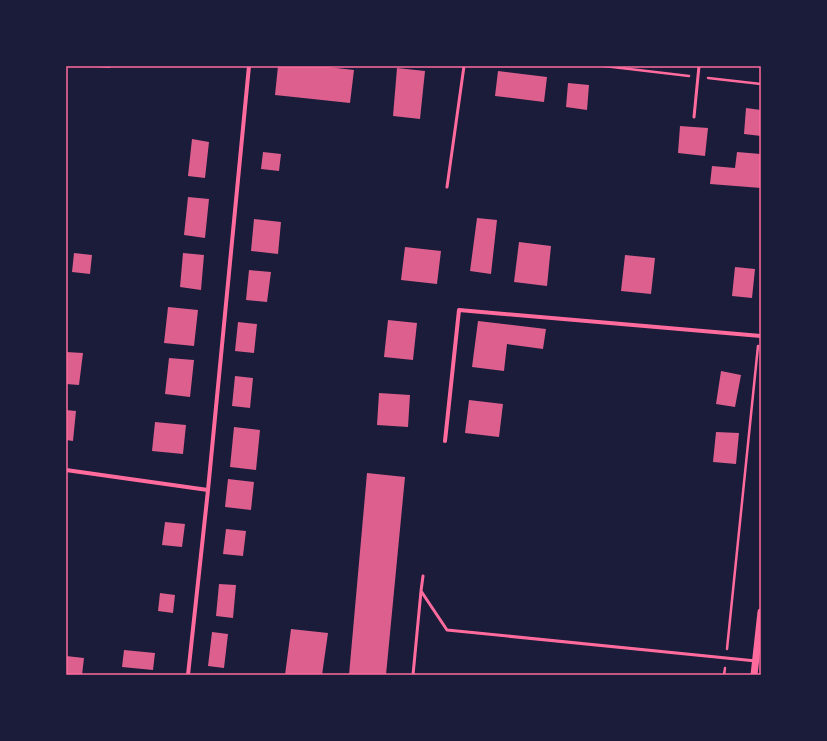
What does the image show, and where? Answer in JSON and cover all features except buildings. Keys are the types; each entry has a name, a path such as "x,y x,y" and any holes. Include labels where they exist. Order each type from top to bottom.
{"street":[{"path":"188,675 208,490 249,66"},
{"path":"445,441 459,310 760,335"},
{"path":"66,470 208,490"},
{"path":"754,675 761,612"}],"lane":[{"path":"447,187 464,66"},
{"path":"694,117 699,66"},
{"path":"413,675 423,576"},
{"path":"421,592 447,630 756,661"}],"path":[{"path":"604,66 761,84"},
{"path":"724,675 760,335"}]}
